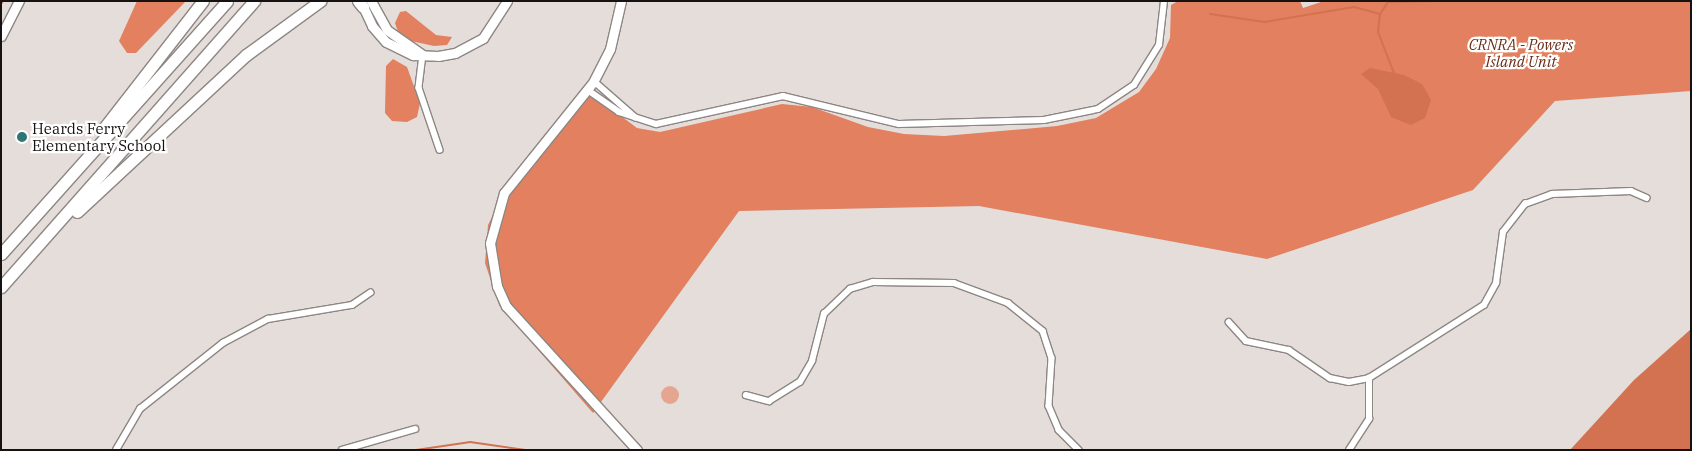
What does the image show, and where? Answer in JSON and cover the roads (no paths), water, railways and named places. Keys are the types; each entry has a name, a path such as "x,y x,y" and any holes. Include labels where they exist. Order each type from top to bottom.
{"highway":[{"path":"41,207 203,1"},
{"path":"1,254 226,1"},
{"path":"1,287 52,232 254,1"},
{"path":"52,232 129,167 246,55 320,1"}],"street":[{"path":"1,36 19,1"},
{"path":"363,3 381,38 404,53 423,56 447,55 471,47 494,27 507,1"},
{"path":"621,1 610,49 594,81 504,193 493,221 492,265 500,293 520,325 636,450"},
{"path":"588,90 619,112 636,118 667,123 783,96 899,124 1014,122 1073,116 1117,99 1141,77 1159,45 1164,1"},
{"path":"423,56 419,88 440,150"},
{"path":"594,81 636,118"},
{"path":"1228,322 1246,341 1289,350 1330,378 1349,382 1370,378 1484,305 1496,283 1503,232 1525,204 1552,194 1631,191 1647,198"},
{"path":"746,394 769,401 800,382 812,361 824,314 850,289 873,282 954,283 1008,303 1043,331 1052,358 1049,406 1059,430 1079,450"},
{"path":"116,450 140,409 223,343 268,319 352,305 370,293"},
{"path":"1349,450 1369,419 1370,378"},
{"path":"342,450 415,429"}],"waterway":[{"path":"1394,73 1378,32 1380,14 1388,2 1438,1"},
{"path":"1210,14 1264,22 1354,7 1380,14"},
{"path":"416,450 470,442 525,450"}],"place":[{"name":"Heards Ferry Elementary School","path":"22,137"}],"park label":[{"name":"CRNRA - Powers Island Unit","path":"1521,52"}]}
